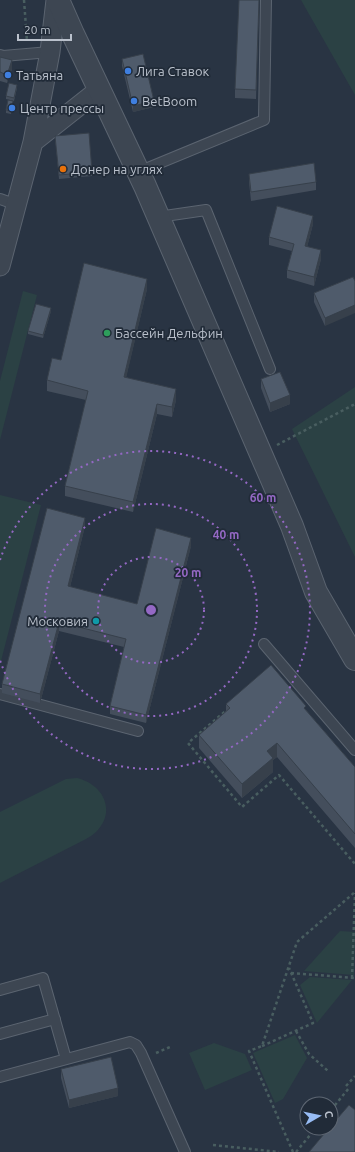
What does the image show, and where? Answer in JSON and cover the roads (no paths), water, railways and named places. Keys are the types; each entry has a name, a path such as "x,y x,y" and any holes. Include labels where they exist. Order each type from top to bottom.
{"street":[{"path":"0,266 12,198 33,142 50,52 57,0"},
{"path":"57,0 72,34 100,89 158,217 292,526 316,592 355,659"},
{"path":"33,142 100,89"}],"lane":[{"path":"138,172 264,120 266,0"},
{"path":"0,55 4,56 50,52"},
{"path":"158,217 206,210 270,369"},
{"path":"264,644 355,750"},
{"path":"0,694 138,731"},
{"path":"0,990 43,978 66,1059"},
{"path":"0,1034 55,1019"},
{"path":"0,1077 130,1042 136,1045 141,1053 185,1152"}],"place":[{"name":"Лига Ставок","path":"128,71"},
{"name":"Татьяна","path":"8,75"},
{"name":"BetBoom","path":"134,101"},
{"name":"Центр прессы","path":"12,108"},
{"name":"Донер на углях","path":"63,169"},
{"name":"Бассейн Дельфин","path":"107,333"},
{"name":"Московия","path":"96,621"}]}
